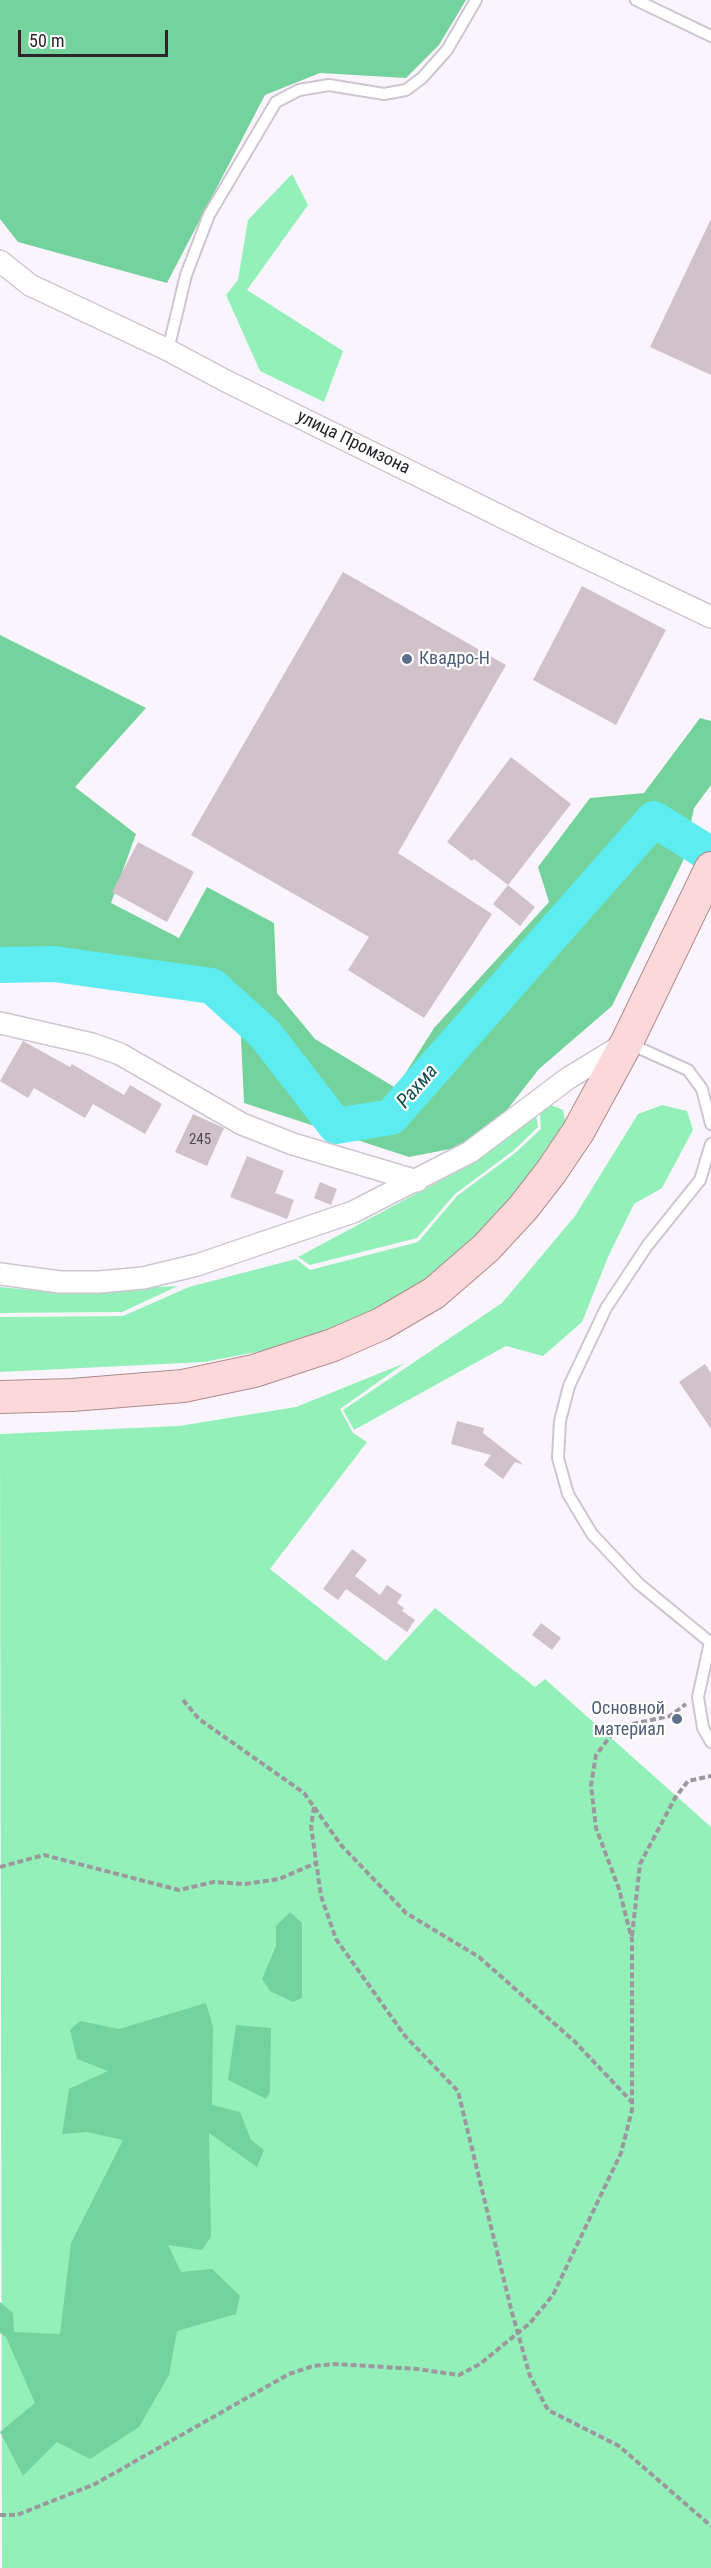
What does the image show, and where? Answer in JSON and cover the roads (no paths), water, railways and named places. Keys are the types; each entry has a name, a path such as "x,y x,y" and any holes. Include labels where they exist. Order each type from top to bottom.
{"main road":[{"path":"0,1397 72,1395 183,1386 254,1371 333,1345 381,1324 434,1293 486,1248 523,1208 578,1132 627,1042 707,877"}],"street":[{"name":"улица Промзона","path":"0,261 30,285 168,350 540,536 711,617"},
{"path":"0,1023 92,1044 120,1054 242,1124 292,1144 417,1181"},
{"path":"0,1274 60,1282 99,1282 143,1278 196,1265 353,1212 470,1152 567,1079 627,1042"}],"lane":[{"path":"168,350 186,275 209,215 276,102 299,90 329,85 384,94 406,90 422,78 447,50 476,0"},
{"path":"636,0 711,36"},
{"path":"627,1042 688,1070 702,1089 711,1124"},
{"path":"711,1144 700,1180 647,1246 602,1318 569,1386 560,1421 558,1458 568,1494 591,1534 639,1584 710,1642 698,1697 702,1728 711,1742"}],"waterway":[{"name":"Рахма","path":"0,965 54,964 212,986 265,1034 336,1126 391,1117 654,819 711,855"}],"place":[{"name":"Квадро-Н","path":"407,659"},
{"name":"Основной материал","path":"677,1719"}]}
